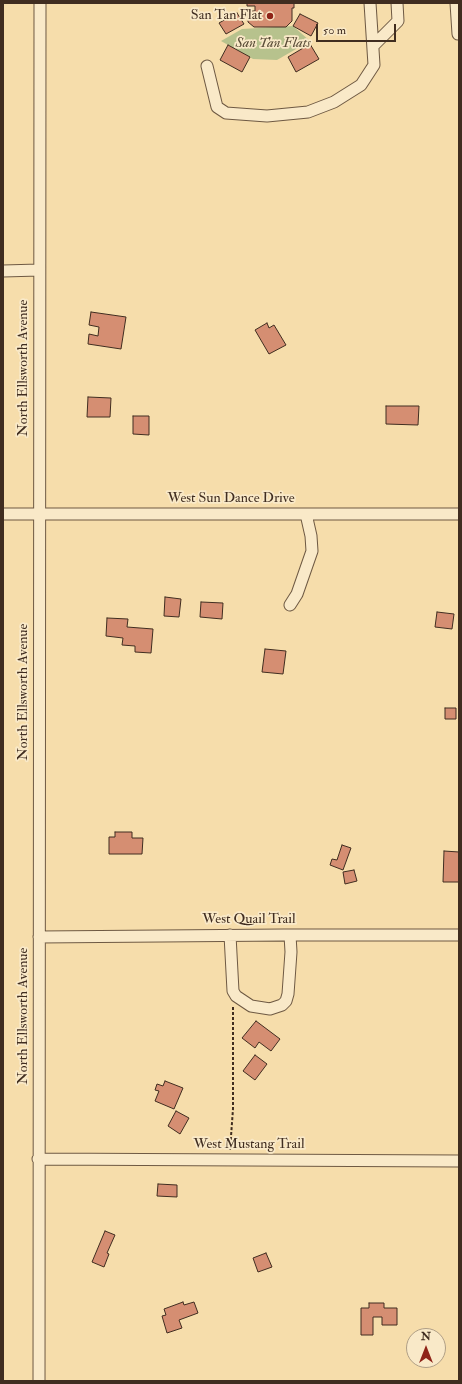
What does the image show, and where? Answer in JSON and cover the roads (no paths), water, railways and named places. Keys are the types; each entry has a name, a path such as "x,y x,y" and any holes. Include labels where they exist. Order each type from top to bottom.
{"street":[{"name":"North Ellsworth Avenue","path":"39,1381 40,3"},
{"path":"206,66 217,107 226,113 267,116 308,112 334,102 361,85 374,65 374,45 370,3"},
{"path":"374,45 398,21 397,3"},
{"path":"456,3 458,34"},
{"path":"3,271 40,270"},
{"name":"West Sun Dance Drive","path":"3,514 459,514"},
{"path":"290,605 297,594 312,551 311,536 306,514"},
{"path":"230,935 233,992 236,996 251,1006 270,1009 282,1005 286,1001 288,994 290,935"},
{"name":"West Quail Trail","path":"40,937 459,935"},
{"name":"West Mustang Trail","path":"38,1160 459,1161"}],"place":[{"name":"San Tan Flat","path":"270,16"}],"park label":[{"name":"San Tan Flats","path":"273,44"}]}
